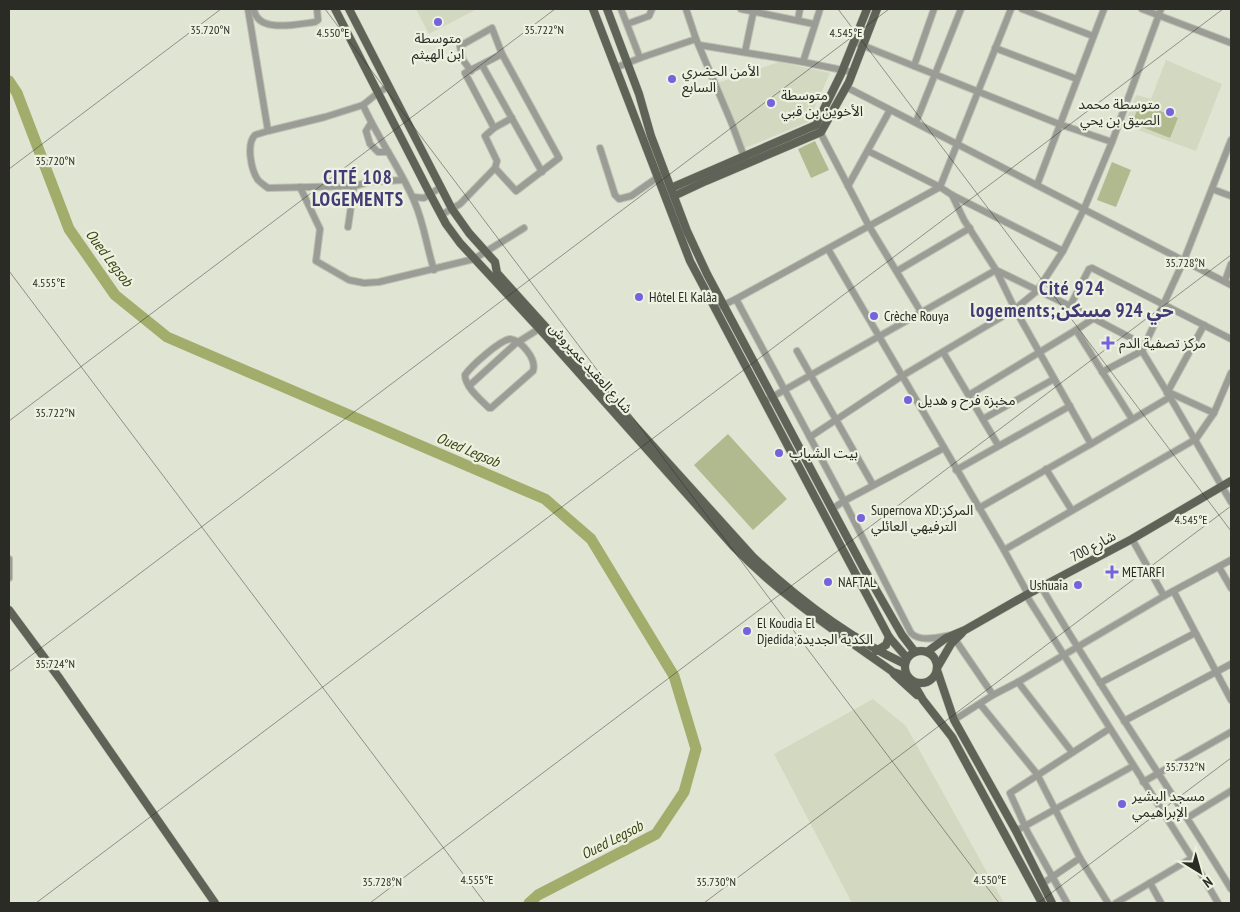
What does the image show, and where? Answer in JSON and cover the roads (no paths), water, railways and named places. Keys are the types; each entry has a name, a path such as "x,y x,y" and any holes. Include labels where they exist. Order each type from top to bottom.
{"main road":[{"name":"شارع العقيد عميروش","path":"335,9 379,92 427,196 474,259 542,327"},
{"name":"شارع العقيد عميروش","path":"348,9 452,209 469,233 495,262 498,273 542,327 622,416 767,570 797,596 876,651 906,661"},
{"path":"593,9 690,260 714,310 889,637 906,661 910,679 923,700 952,737 1042,903"},
{"path":"607,9 628,64 651,136 687,231 723,306 832,509 896,625 915,652"},
{"path":"672,192 816,125 843,69 867,9"},
{"path":"745,159 821,132 846,87 877,9"},
{"path":"603,32 614,28"},
{"path":"365,65 375,59"},
{"name":"شارع العقيد عميروش","path":"622,416 680,488 759,573 791,600 893,672 910,679"},
{"name":"شارع 700","path":"954,637 1027,595 1132,539 1231,481"},
{"path":"9,610 60,679 215,903"},
{"path":"876,651 886,645 889,637"},
{"path":"927,652 939,642 954,637"},
{"path":"910,679 922,683 932,679 954,637"},
{"path":"906,661 915,652 927,652 934,657 954,720 1016,831 1052,903"},
{"path":"893,672 923,700"}],"street":[{"path":"248,9 268,130"},
{"path":"254,9 256,18 262,22 279,25 315,22 318,20 317,9"},
{"path":"621,9 640,58"},
{"path":"627,24 649,16 652,9"},
{"path":"686,9 697,42 745,159"},
{"path":"741,9 798,19 814,24"},
{"path":"798,19 800,9"},
{"path":"803,62 820,9"},
{"path":"914,66 934,9"},
{"path":"916,122 961,9"},
{"path":"714,310 940,188 1011,9"},
{"path":"1022,9 1093,36"},
{"path":"1038,185 1059,124 1104,9"},
{"path":"1142,9 1160,12 1231,43"},
{"path":"746,52 754,10"},
{"path":"810,437 902,376 1015,309 1037,291 1063,252 1084,209 1112,142 1160,12"},
{"path":"471,71 462,60 460,46 492,28 502,54 559,158 516,191 495,168"},
{"path":"615,68 640,58 697,42 852,72"},
{"path":"854,42 1059,124 1112,142"},
{"path":"995,48 1077,79"},
{"path":"494,128 465,73 502,54"},
{"path":"482,65 542,172"},
{"path":"388,87 363,105 255,135 250,143 252,165 257,178 268,188 354,186 370,182 403,180"},
{"path":"846,87 1231,284"},
{"path":"363,105 412,197 418,211 434,270"},
{"path":"848,186 890,110"},
{"path":"441,215 460,204 495,168 497,161 485,136 494,128 512,118"},
{"path":"371,123 366,131 370,144 378,152 388,152"},
{"path":"816,125 869,226 921,312"},
{"path":"1102,372 1142,351 1184,260 1230,144"},
{"path":"600,148 615,195 619,199 631,196 665,173"},
{"path":"868,151 1063,252"},
{"path":"348,226 354,186"},
{"path":"300,187 320,229 317,263 349,280 364,283 379,282 474,259 524,228"},
{"path":"418,211 427,196 441,187"},
{"path":"1212,189 1231,196"},
{"path":"952,195 996,270 1015,309 1091,444"},
{"path":"412,197 427,196"},
{"path":"897,271 970,228"},
{"path":"828,249 1004,550 1062,656 1144,782 1218,903"},
{"path":"1225,281 1231,264"},
{"path":"1070,306 1091,268 1231,339"},
{"path":"996,270 1131,338 1142,351 1196,439 1231,502"},
{"path":"764,401 996,270"},
{"path":"736,299 844,501 911,633 921,639 954,637 993,695"},
{"path":"968,395 1094,318"},
{"path":"978,508 1091,444 1168,394 1204,325"},
{"path":"469,386 518,342 542,327"},
{"path":"1076,330 1132,419"},
{"path":"510,339 518,342 533,361 533,371 491,408 469,386 464,378 466,373 504,340 510,339"},
{"path":"797,350 873,485"},
{"path":"943,352 998,445"},
{"path":"1004,550 1196,439 1214,413 1231,373"},
{"path":"983,419 1054,379"},
{"path":"1168,394 1214,413"},
{"path":"956,470 1070,406"},
{"path":"832,509 944,448"},
{"path":"1046,468 1072,509"},
{"path":"1132,539 1164,596"},
{"path":"9,559 9,578"},
{"path":"954,720 993,695 1164,596 1231,560"},
{"path":"1219,567 1231,588"},
{"path":"1042,588 1076,647 1231,887"},
{"path":"1174,592 1231,700"},
{"path":"1100,682 1195,633"},
{"path":"1124,721 1231,664"},
{"path":"1018,682 1072,752"},
{"path":"980,704 1036,774 1080,858 1108,903"},
{"path":"1066,903 1024,827 1010,793 1036,774 1109,729"},
{"path":"1144,782 1231,732"},
{"path":"1016,831 1133,766"},
{"path":"1187,818 1231,791"},
{"path":"1042,884 1080,858"},
{"path":"1116,903 1192,858"},
{"path":"1150,883 1162,903"}],"waterway":[{"name":"Oued Legsob","path":"9,81 17,93 69,229 115,295 167,337 545,499 591,539 674,676 696,749 684,792 656,834 538,895 529,903"}],"place":[{"name":"متوسطة ابن الهيثم","path":"438,22"},
{"name":"الأمن الحضري السابع","path":"672,79"},
{"name":"متوسطة الأخوين بن قبي","path":"771,103"},
{"name":"متوسطة محمد الصيق بن يحي","path":"1170,112"},
{"name":"Hôtel El Kalâa","path":"639,297"},
{"name":"Crèche Rouya","path":"874,316"},
{"name":"مركز تصفية الدم","path":"1108,343"},
{"name":"مخبزة فرح و هديل","path":"908,400"},
{"name":"بيت الشباب","path":"779,453"},
{"name":"Supernova XD;المركز الترفيهي العائلي","path":"861,518"},
{"name":"METARFI","path":"1112,572"},
{"name":"NAFTAL","path":"828,582"},
{"name":"Ushuaia","path":"1078,585"},
{"name":"El Koudia El Djedida;الكدية الجديدة","path":"747,631"},
{"name":"مسجد البشير الإبراهيمي","path":"1122,804"}],"district":[{"name":"CITÉ 108 LOGEMENTS","path":"358,188"},
{"name":"Cité 924 logements;حي 924 مسكن","path":"1072,299"}]}
